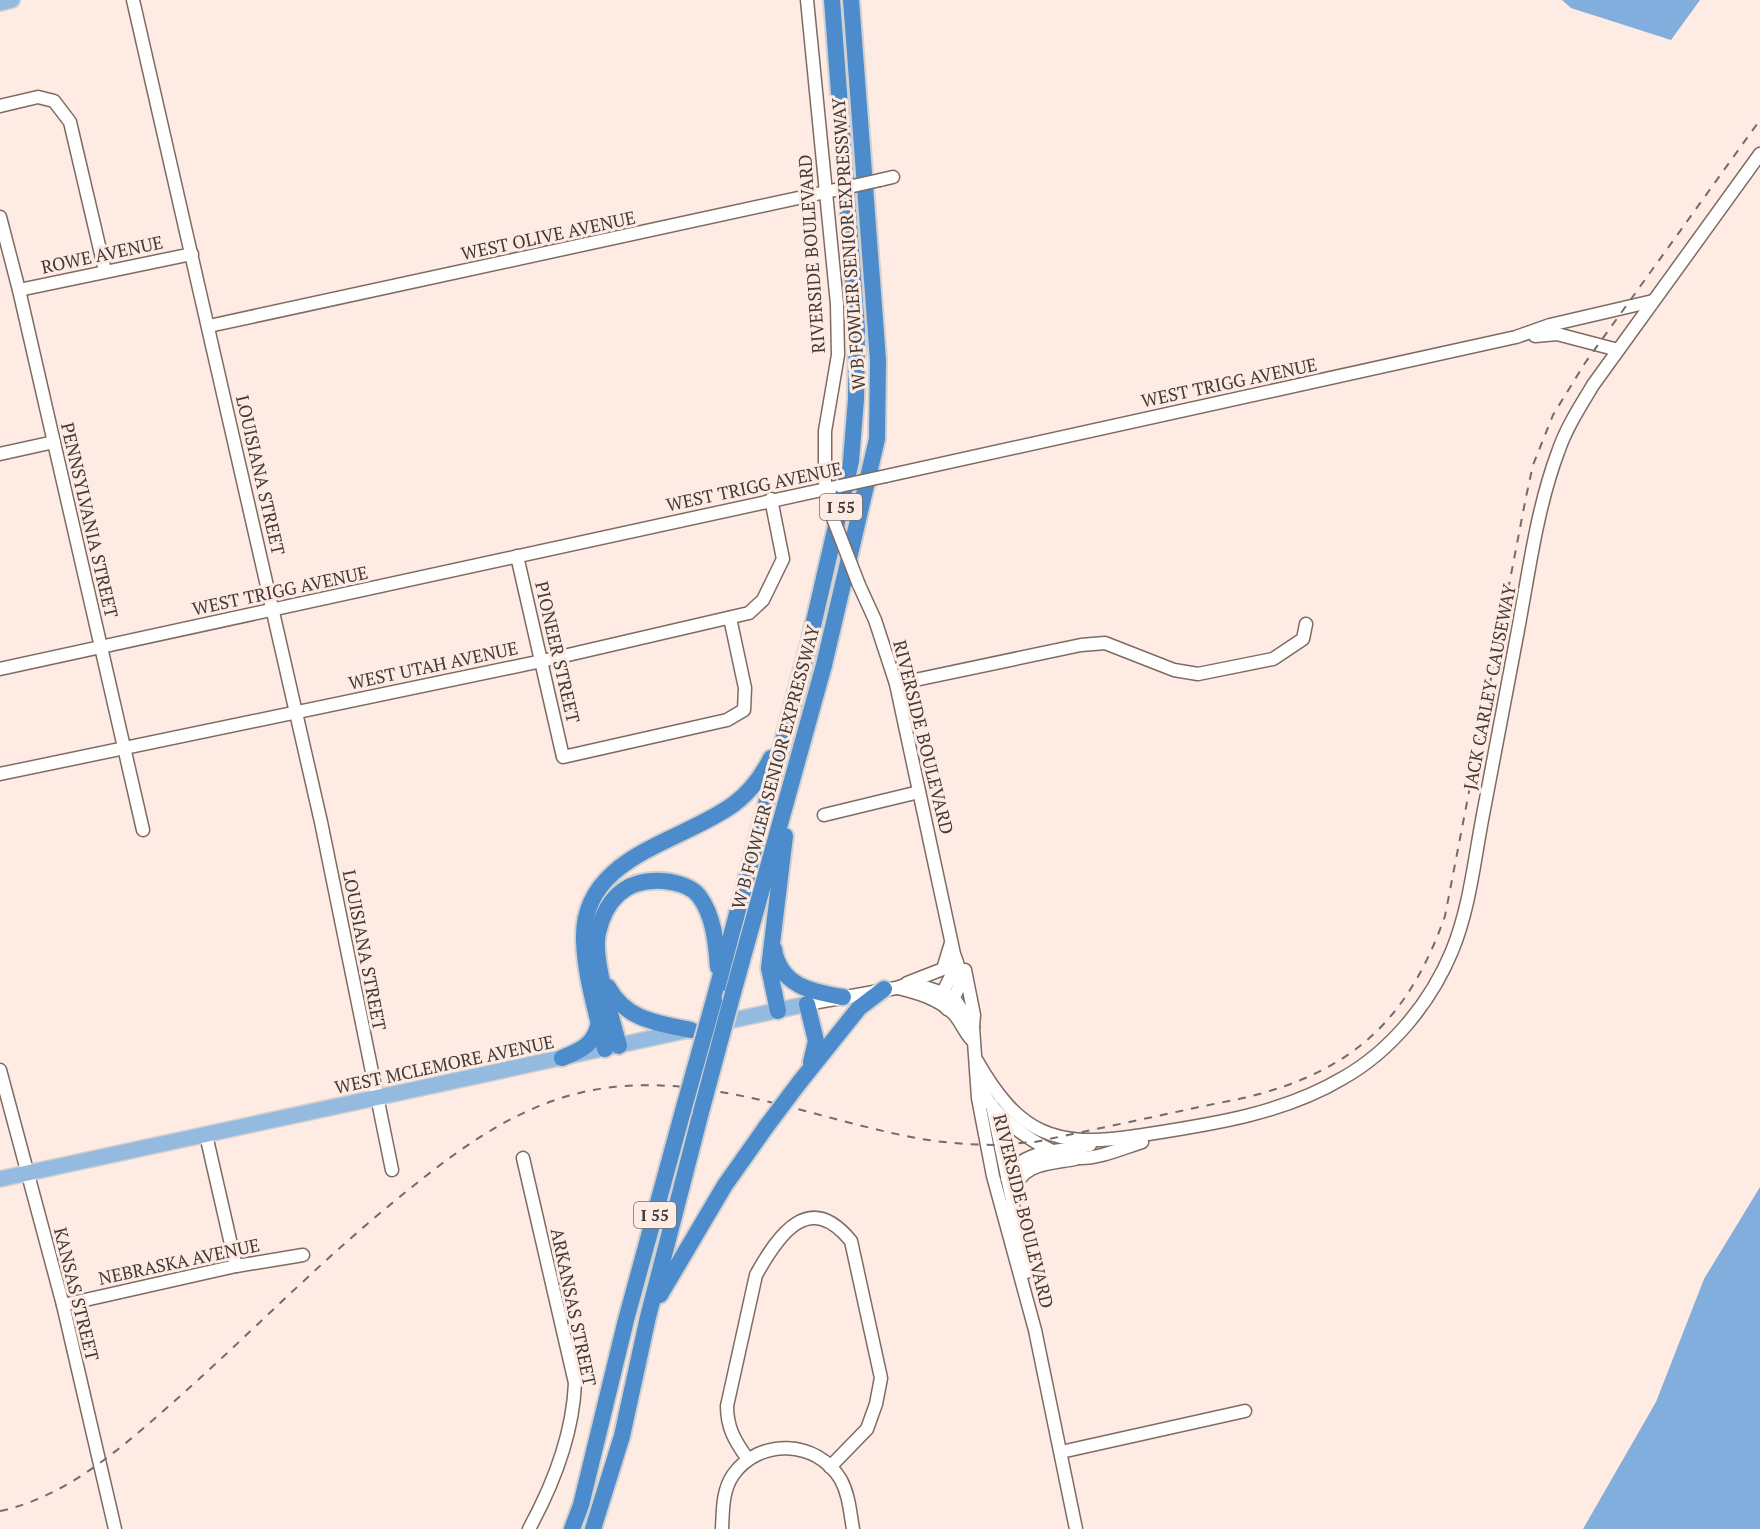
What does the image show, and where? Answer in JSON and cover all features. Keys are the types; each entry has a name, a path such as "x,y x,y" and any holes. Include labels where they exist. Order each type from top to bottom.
{"highway":[{"name":"W B FOWLER SENIOR EXPRESSWAY","path":"572,1529 581,1505 626,1320 786,730 840,515 851,461 856,399 857,330 832,0"},
{"name":"W B FOWLER SENIOR EXPRESSWAY","path":"593,1529 622,1436 648,1317 701,1112 824,665 877,439 878,360 851,0"},
{"path":"612,1047 599,1021 584,939 591,903 607,877 638,854 696,826 736,803 763,774 786,730"},
{"path":"778,1011 769,968 792,780"},
{"path":"612,1047 597,934 610,901 629,884 654,879 681,884 698,894 710,915 716,942 719,980"},
{"path":"772,937 776,959 785,976 808,991 843,997"},
{"path":"601,973 611,993 626,1010 644,1021 691,1030"},
{"path":"648,1317 725,1185 809,1068 859,1008 895,987"},
{"path":"807,1004 816,1041 809,1068"},
{"path":"562,1058 584,1048 594,1040 599,1021"}],"main road":[{"path":"0,3 12,0"},
{"name":"WEST MCLEMORE AVENUE","path":"0,1179 807,1004"}],"street":[{"name":"LOUISIANA STREET","path":"133,0 274,609 321,822 392,1170"},
{"name":"RIVERSIDE BOULEVARD","path":"807,0 830,192 837,304 838,355 825,432 825,489 831,513 875,620 896,684 954,954 962,972 945,1000"},
{"path":"0,106 38,97 54,101 70,122 105,271"},
{"name":"JACK CARLEY CAUSEWAY","path":"977,1061 983,1092 1018,1130 1055,1152 1080,1158 1183,1129 1277,1108 1312,1095 1346,1077 1379,1053 1407,1026 1431,992 1452,951 1469,892 1525,591 1557,452 1588,393 1760,154"},
{"name":"WEST OLIVE AVENUE","path":"209,326 893,177"},
{"name":"PENNSYLVANIA STREET","path":"0,217 19,290 143,830"},
{"name":"ROWE AVENUE","path":"19,290 192,254"},
{"path":"1516,337 1550,325 1653,301"},
{"path":"1516,337 1557,334 1618,350"},
{"name":"WEST TRIGG AVENUE","path":"0,669 1516,337"},
{"path":"0,454 54,442"},
{"name":"WEST UTAH AVENUE","path":"0,774 542,661 730,618 755,610 780,570 783,560 783,549 771,499"},
{"name":"PIONEER STREET","path":"517,556 563,757 727,720 744,710 745,688 730,618"},
{"path":"896,684 1072,647 1105,643 1174,670 1198,674 1273,659 1303,639 1306,624"},
{"path":"824,814 919,792"},
{"name":"RIVERSIDE BOULEVARD","path":"952,939 965,973 974,1015 973,1033 977,1061 978,1098 993,1176 1035,1330"},
{"path":"895,987 943,969 952,939"},
{"name":"WEST MCLEMORE AVENUE","path":"807,1004 917,984 945,1000"},
{"path":"945,1000 973,1033"},
{"name":"JACK CARLEY CAUSEWAY","path":"977,1061 987,1078 1016,1115 1037,1130 1059,1137 1103,1142 1183,1129"},
{"name":"KANSAS STREET","path":"0,1070 63,1305 115,1529"},
{"name":"RIVERSIDE BOULEVARD","path":"987,1078 1013,1200 1035,1330 1076,1529"},
{"path":"206,1135 236,1266"},
{"path":"1018,1265 1006,1180 1014,1166 1031,1156 1103,1142"},
{"name":"ARKANSAS STREET","path":"523,1158 575,1383 574,1407 554,1476 529,1529"},
{"path":"1013,1200 1016,1183 1029,1168 1080,1158"},
{"path":"747,1458 734,1440 727,1422 728,1406 756,1275 767,1256 789,1228 800,1221 814,1217 828,1219 851,1241 881,1378 876,1404 867,1429 830,1467"},
{"name":"NEBRASKA AVENUE","path":"63,1305 236,1266 303,1255"},
{"path":"1061,1452 1245,1411"},
{"path":"722,1529 724,1497 731,1477 747,1458 766,1449 790,1448 812,1453 830,1467 840,1479 848,1498 853,1529"}],"water":[{"path":"1562,0 1700,0 1671,40 1571,8"},
{"path":"1760,1187 1760,1529 1583,1529 1656,1402 1704,1279"}],"railway":[{"path":"0,1511 47,1495 70,1483 112,1454 197,1381 330,1257 411,1188 463,1148 490,1131 549,1102 613,1087 652,1085 690,1088 766,1101 916,1138 979,1145 1004,1145 1035,1142 1257,1095 1300,1080 1330,1066 1357,1049 1380,1028 1417,979 1445,916 1526,497 1533,465 1553,415 1585,363 1760,120"}]}
